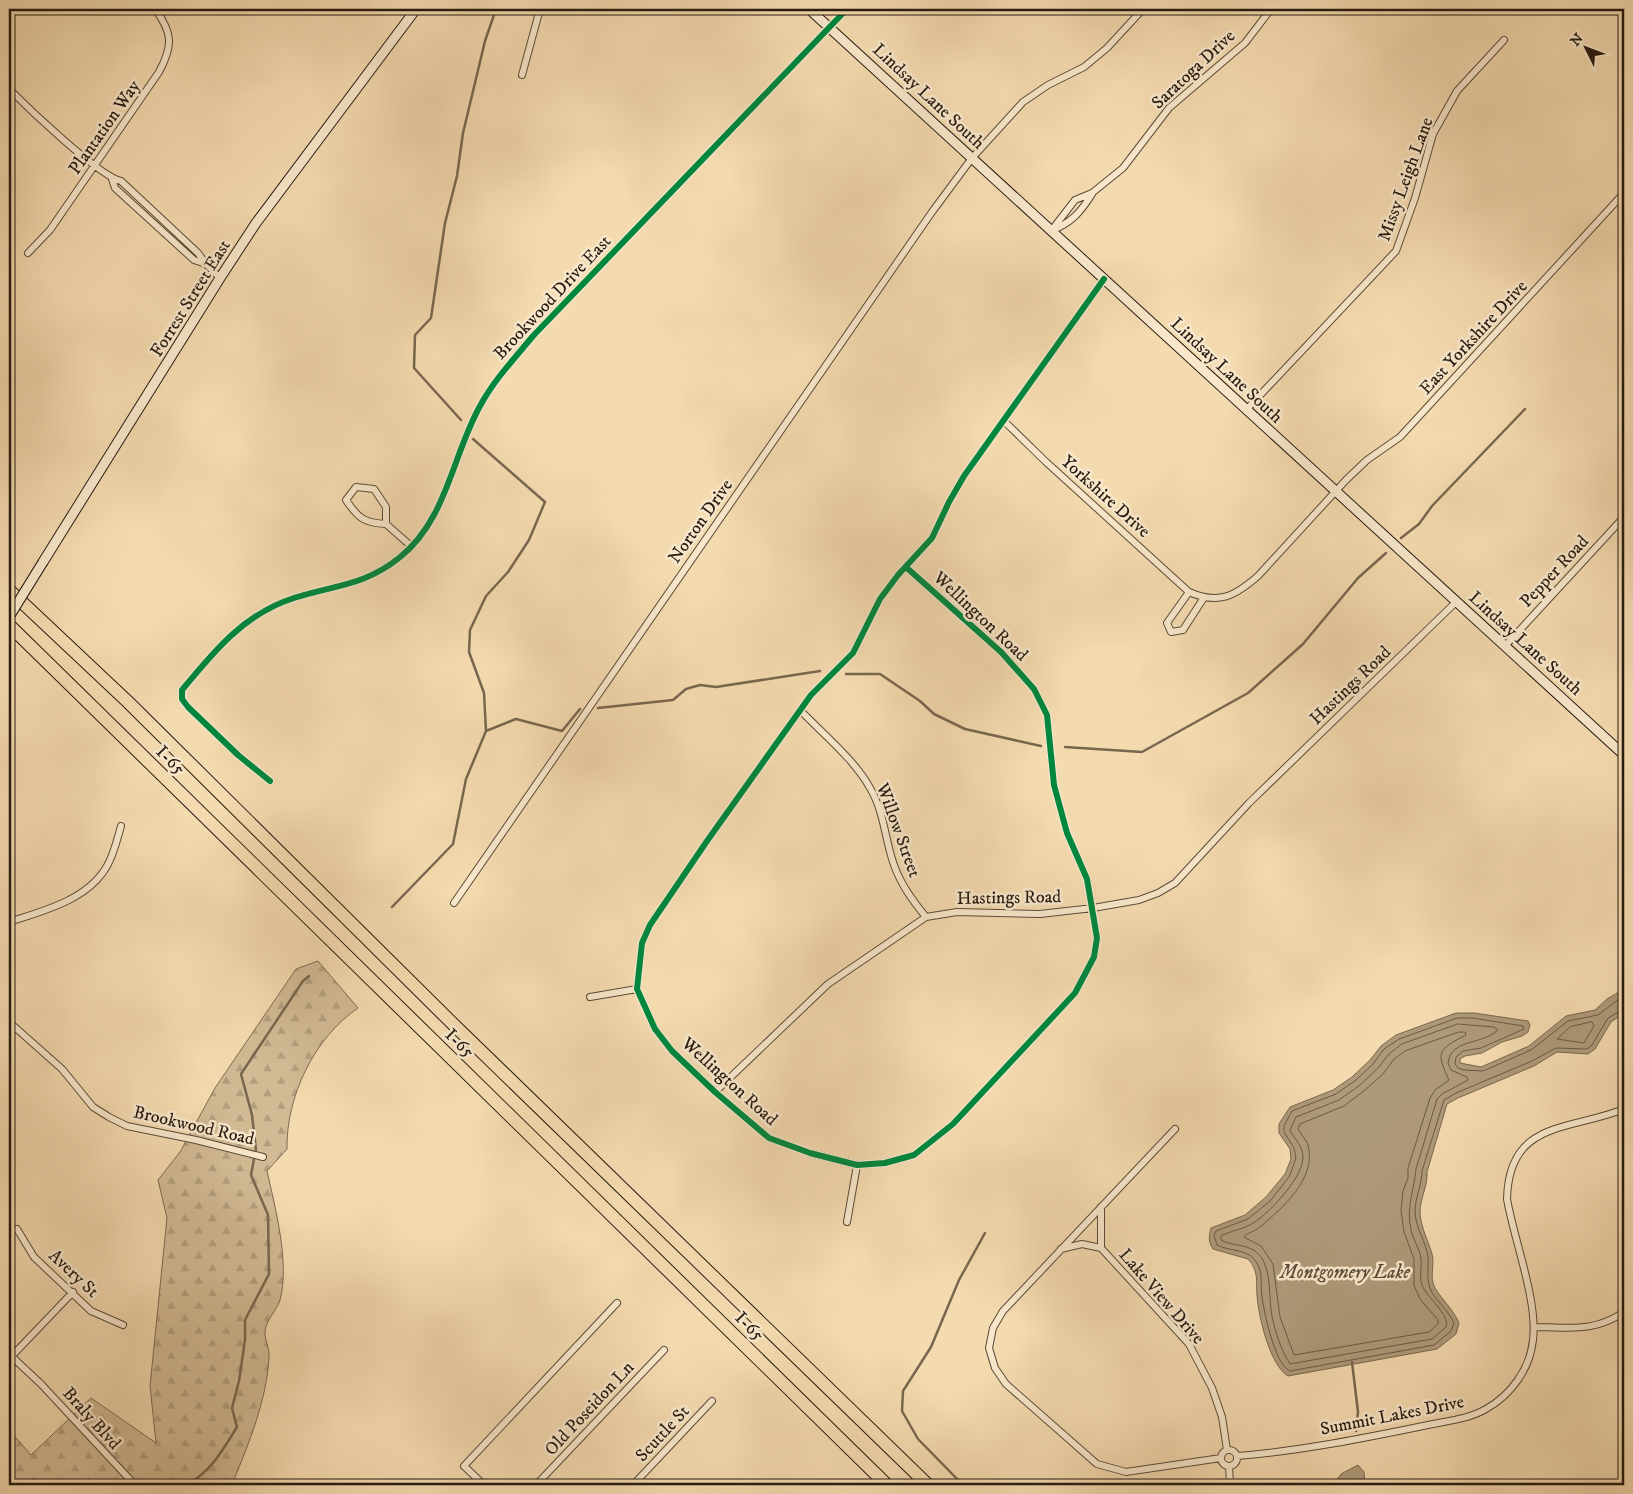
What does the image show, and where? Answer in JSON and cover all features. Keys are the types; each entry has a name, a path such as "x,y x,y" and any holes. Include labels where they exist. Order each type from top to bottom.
{"highway":[{"path":"9,590 141,716 460,1030 928,1485"},
{"name":"I-65","path":"9,625 888,1485"}],"street":[{"name":"Plantation Way","path":"28,252 50,230 160,72 169,54 169,33 155,9"},
{"name":"Forrest Street East","path":"9,617 220,278 329,123 416,9"},
{"path":"522,75 540,9"},
{"name":"Lindsay Lane South","path":"809,9 1335,492 1624,754"},
{"name":"Brookwood Drive East","path":"270,781 238,755 188,707 182,699 182,690 222,643 246,622 294,598 371,577 400,557 411,546 430,526 480,406 500,376 533,336 847,9"},
{"name":"Norton Drive","path":"454,902 932,212 972,158 1023,102 1048,85 1084,67 1107,48 1143,9"},
{"name":"Saratoga Drive","path":"1050,231 1075,200 1092,192 1123,168 1169,108 1245,43 1271,9"},
{"name":"Missy Leigh Lane","path":"1246,410 1396,251 1415,198 1433,134 1457,92 1504,40"},
{"path":"9,89 112,180 115,188 194,260 206,264 220,278"},
{"name":"Saratoga Drive","path":"1050,231 1068,224 1083,208 1092,192"},
{"name":"East Yorkshire Drive","path":"1335,492 1367,460 1400,437 1624,193"},
{"path":"590,997 637,990 642,943 650,925 800,710 824,680 853,653 880,598 932,538 949,502 1104,279"},
{"name":"Yorkshire Drive","path":"1004,421 1045,461 1189,592 1203,599"},
{"path":"386,524 386,507 374,489 356,487 346,500 356,516 373,523 386,524 411,546"},
{"path":"1189,592 1167,623 1172,632 1183,630 1203,599 1226,598 1243,589 1258,576 1335,492"},
{"name":"Pepper Road","path":"1506,645 1624,518"},
{"name":"Wellington Road","path":"637,990 655,1029 672,1051 715,1092 769,1138 810,1153 857,1165 885,1163 914,1155 953,1124 1056,1015 1075,993 1086,976 1094,957 1097,938 1093,908 1087,879 1068,834 1056,793 1047,715 1034,688 1001,652 906,568"},
{"name":"Hastings Road","path":"715,1092 828,984 926,917 957,912 1040,914 1093,908 1139,900 1158,893 1183,877 1249,803 1456,602"},
{"name":"Willow Street","path":"800,710 858,771 870,788 878,807 893,865 907,893 926,917"},
{"path":"9,922 60,904 79,895 95,882 107,867 121,826"},
{"name":"Brookwood Road","path":"9,1022 62,1070 93,1108 109,1117 127,1126 196,1140 263,1157"},
{"name":"Summit Lakes Drive","path":"1237,1456 1265,1454 1400,1431 1466,1417 1484,1410 1508,1392 1521,1375 1530,1357 1534,1327 1532,1307 1507,1199 1508,1181 1514,1162 1523,1148 1541,1133 1624,1109"},
{"path":"1176,1129 1003,1311 993,1328 989,1348 995,1368 1006,1384 1097,1464 1116,1470 1146,1470 1221,1458 1228,1450 1234,1452 1237,1456 1236,1463 1229,1466 1224,1465 1221,1458"},
{"path":"847,1222 857,1165"},
{"name":"Lake View Drive","path":"1101,1206 1101,1248"},
{"name":"Avery St","path":"17,1229 34,1257 91,1311 124,1325"},
{"name":"Lake View Drive","path":"1060,1249 1082,1244 1101,1248 1189,1344 1212,1388 1222,1417 1228,1450"},
{"path":"10,1356 73,1292"},
{"path":"484,1485 464,1466 617,1303"},
{"path":"1534,1327 1596,1327 1609,1322 1624,1312"},
{"name":"Old Poseidon Ln","path":"536,1485 664,1350"},
{"name":"Braly Blvd","path":"10,1356 28,1371 135,1485"},
{"name":"Scuttle St","path":"633,1485 712,1401"},
{"path":"1229,1466 1230,1485"}],"green space":[{"path":"318,961 358,1008 328,1035 316,1052 297,1089 291,1109 287,1149 267,1171 280,1235 283,1285 277,1308 267,1323 265,1331 269,1357 268,1373 261,1405 233,1482 230,1485 9,1485 9,1430 31,1455 91,1398 156,1443 150,1386 167,1218 158,1180 180,1152 215,1088 296,969"}],"water":[{"name":"Montgomery Lake","path":"1624,989 1624,1013 1611,1022 1595,1049 1588,1054 1557,1052 1534,1066 1447,1104 1427,1172 1420,1213 1423,1229 1432,1254 1433,1284 1459,1323 1456,1334 1437,1349 1288,1376 1276,1362 1266,1339 1258,1304 1256,1276 1252,1263 1248,1259 1213,1249 1209,1236 1211,1228 1245,1215 1266,1197 1285,1174 1291,1159 1290,1149 1279,1133 1279,1124 1290,1107 1333,1090 1352,1077 1370,1060 1381,1046 1396,1035 1456,1013 1474,1013 1528,1021 1530,1025 1528,1032 1522,1036 1502,1042 1482,1053 1465,1056 1460,1059 1460,1063 1481,1067 1529,1046 1566,1016 1595,1010 1607,999"},
{"path":"1358,1465 1364,1472 1365,1485 1333,1485 1341,1474"}],"waterway":[{"path":"461,420 414,368 415,335 431,318 445,223 457,176 463,133 485,41 496,9"},
{"path":"1401,538 1419,524 1432,506 1525,409"},
{"path":"392,907 453,844 466,779 486,731 484,693 469,652 470,630 486,596 508,572 529,540 545,502 473,439"},
{"path":"1065,747 1142,752 1248,693 1303,644 1358,578 1386,553"},
{"path":"598,708 673,700 686,689 700,685 716,687 820,671"},
{"path":"846,674 880,674 920,701 934,714 965,729 1041,746"},
{"path":"486,731 516,719 562,731 580,709"},
{"path":"256,1150 252,1115 241,1074 303,981 309,976"},
{"path":"186,1485 195,1480 209,1467 237,1427 232,1408 239,1381 245,1340 245,1320 269,1274 268,1215 251,1175 254,1159"},
{"path":"963,1485 918,1439 902,1411 903,1391 931,1347 959,1280 985,1233"},
{"path":"1352,1362 1358,1412 1356,1431"}],"cycle path":[{"path":"270,781 238,755 188,707 182,699 182,690 231,635 260,614 294,598 361,580 386,567 415,543 428,525 447,487 470,425 492,387 505,370 533,336 847,9"},
{"path":"907,568 1001,652 1034,689 1047,715 1054,785 1067,833 1087,879 1097,938 1094,957 1075,993 953,1124 914,1155 885,1163 857,1165 810,1153 769,1138 715,1092 672,1051 655,1029 637,989 642,943 650,925 707,841 811,695 853,653 880,599 898,575 932,538 964,476 1104,279"}]}
